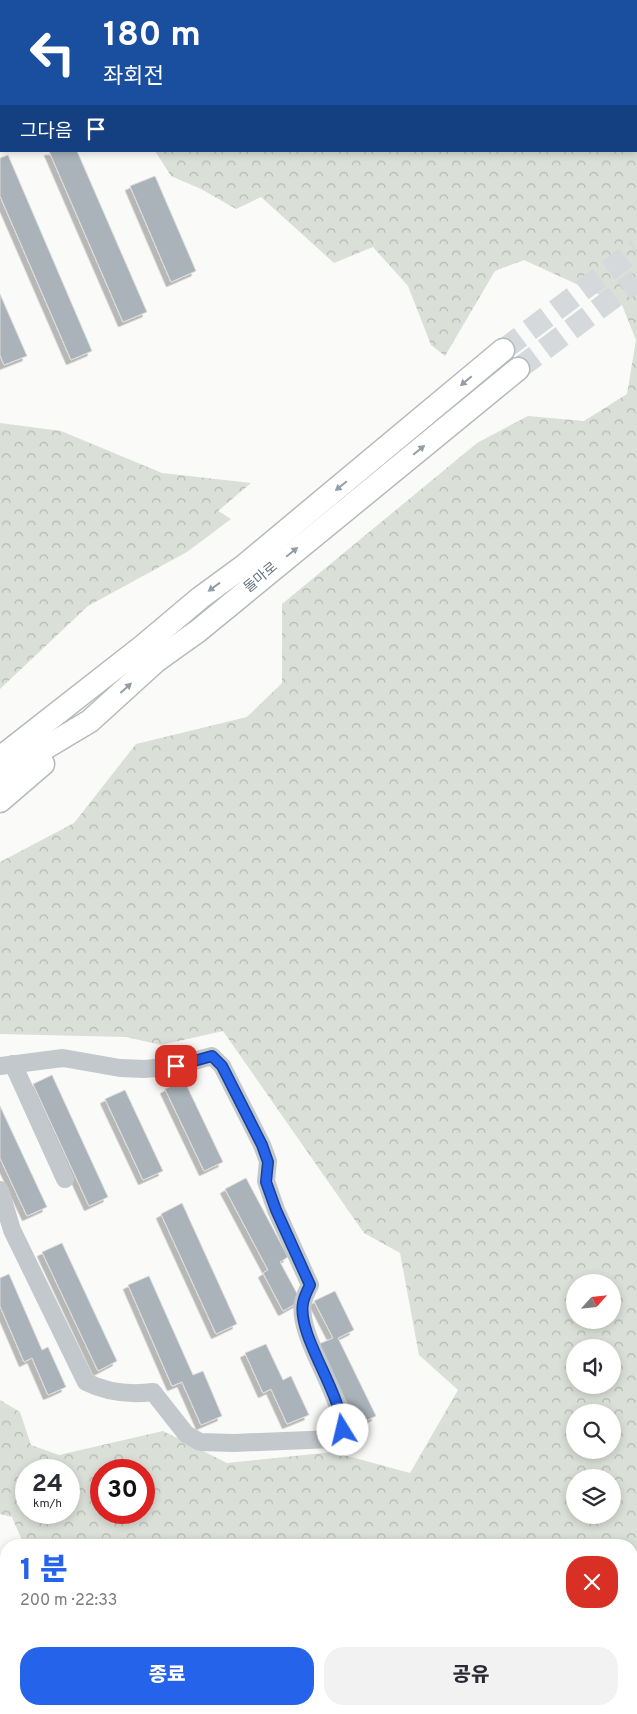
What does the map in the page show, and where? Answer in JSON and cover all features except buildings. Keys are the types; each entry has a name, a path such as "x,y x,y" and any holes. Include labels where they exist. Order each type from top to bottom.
{"main road":[{"name":"돌마로","path":"0,758 260,553 503,350"},
{"name":"돌마로","path":"0,779 35,754 90,721 156,661 198,631 518,370"},
{"path":"0,737 95,682"},
{"path":"0,801 90,721"}],"street":[{"path":"0,1190 6,1233 86,1382 101,1390 132,1394 153,1392 186,1434 200,1442 234,1443 332,1439 343,1430 338,1402 304,1326 302,1304 310,1285 266,1182 268,1162 262,1145 222,1066 212,1056 176,1066 146,1069 120,1068 63,1058 6,1065 65,1179"}],"green space":[{"path":"156,152 637,152 637,1539 21,1539 12,1517 0,1514 0,1400 20,1412 31,1445 59,1455 163,1431 227,1463 333,1452 410,1473 458,1390 419,1355 400,1253 364,1233 223,1031 161,1045 126,1037 0,1034 0,862 74,823 136,744 247,717 282,683 282,604 477,443 528,416 584,421 627,394 636,340 622,305 524,260 495,271 445,356 431,345 408,286 373,247 334,263 261,197 236,209 201,189 171,176"},
{"path":"0,423 61,431 162,473 251,483 218,511 231,519 187,552 88,606 0,689"}],"tunnel":[{"path":"503,350 637,249"},
{"path":"518,369 637,280"}],"route":[{"path":"176,1066 212,1056 222,1066 262,1145 268,1162 266,1182 276,1210 310,1285 302,1304 304,1326 338,1402 343,1430"}]}
